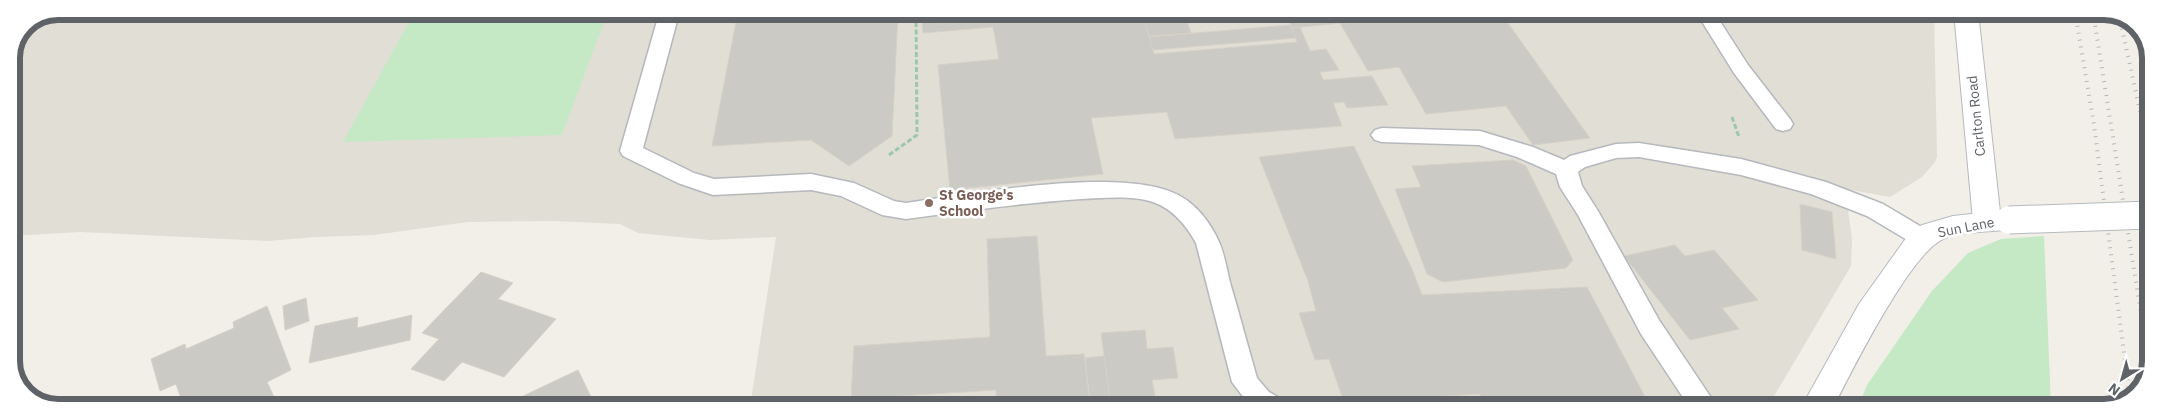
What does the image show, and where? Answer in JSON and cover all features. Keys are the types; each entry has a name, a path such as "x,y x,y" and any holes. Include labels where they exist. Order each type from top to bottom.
{"street":[{"name":"Carlton Road","path":"1967,20 1998,220"},
{"name":"Sun Lane","path":"1822,399 1852,341 1893,275 1922,238 1941,229 1998,220 2142,216"}],"lane":[{"path":"1710,20 1742,69 1783,124"},
{"path":"667,21 631,150 686,178 713,187 812,182 846,189 890,209 906,211 1044,193 1120,190 1153,194 1170,200 1185,210 1197,222 1208,243 1245,382 1259,399"},
{"path":"1382,135 1480,138 1525,152 1566,169"},
{"path":"1566,169 1578,160 1616,151 1639,150 1741,167 1818,188 1875,210 1922,238"},
{"path":"1566,169 1570,187 1587,211 1650,327 1699,399"}],"path":[{"path":"889,155 917,135 916,20"},
{"path":"1732,117 1741,143"}],"shaded area":[{"name":"St George's School","path":"58,20 1934,20 1937,157 1935,162 1922,177 1890,197 1840,188 1848,210 1852,238 1851,266 1772,399 751,399 776,237 710,240 638,233 620,224 553,221 468,222 374,235 268,241 81,232 20,235 21,51 26,37 31,31 43,23"}],"green space":[{"path":"410,20 605,20 562,135 343,142"},
{"path":"2044,236 2051,399 1862,399 1867,385 1932,291 1968,253 2001,239"}],"building":[{"path":"736,20 898,20 892,136 849,166 811,140 712,146"},
{"path":"922,20 1144,20 1154,54 1297,42 1292,28 1300,27 1310,51 1326,49 1339,70 1320,72 1323,80 1372,76 1388,105 1347,108 1344,102 1333,103 1342,126 1175,139 1167,112 1091,118 1103,174 950,190 938,65 999,59 993,27 923,33"},
{"path":"1144,20 1187,20 1191,33 1149,36"},
{"path":"1288,20 1370,20 1292,28"},
{"path":"1370,20 1506,20 1590,138 1533,145 1506,106 1426,114 1399,67 1368,71 1340,23"},
{"path":"1290,25 1296,38 1153,50 1149,37"},
{"path":"1354,146 1412,269 1422,295 1587,287 1646,399 1482,399 1480,394 1395,399 1343,399 1329,359 1315,360 1299,313 1316,311 1308,281 1259,157"},
{"path":"1513,160 1526,166 1573,260 1566,268 1443,282 1427,274 1395,189 1421,187 1412,166"},
{"path":"1800,204 1832,212 1836,259 1802,250"},
{"path":"1037,236 1046,356 1084,354 1089,399 997,399 996,390 851,399 854,346 990,337 987,239"},
{"path":"1675,245 1685,256 1714,250 1758,300 1722,308 1739,329 1690,340 1624,256"},
{"path":"481,272 513,283 498,299 556,319 504,377 462,362 444,381 411,369 439,339 422,333"},
{"path":"306,298 309,321 285,330 283,306"},
{"path":"267,306 291,370 267,382 274,397 270,399 181,399 176,384 160,391 151,359 185,344 186,349 234,328 233,322"},
{"path":"412,315 410,340 309,363 315,326 358,317 357,328"},
{"path":"1145,330 1147,349 1173,347 1178,378 1152,380 1156,399 1110,399 1101,333"},
{"path":"1104,356 1110,399 1090,399 1085,358"},
{"path":"578,370 591,397 587,399 517,399"}],"railway":[{"path":"2076,20 2094,125 2129,389"},
{"path":"2094,20 2142,320"},
{"path":"2121,24 2142,120"}],"place":[{"name":"St George's School","path":"929,203"}]}
